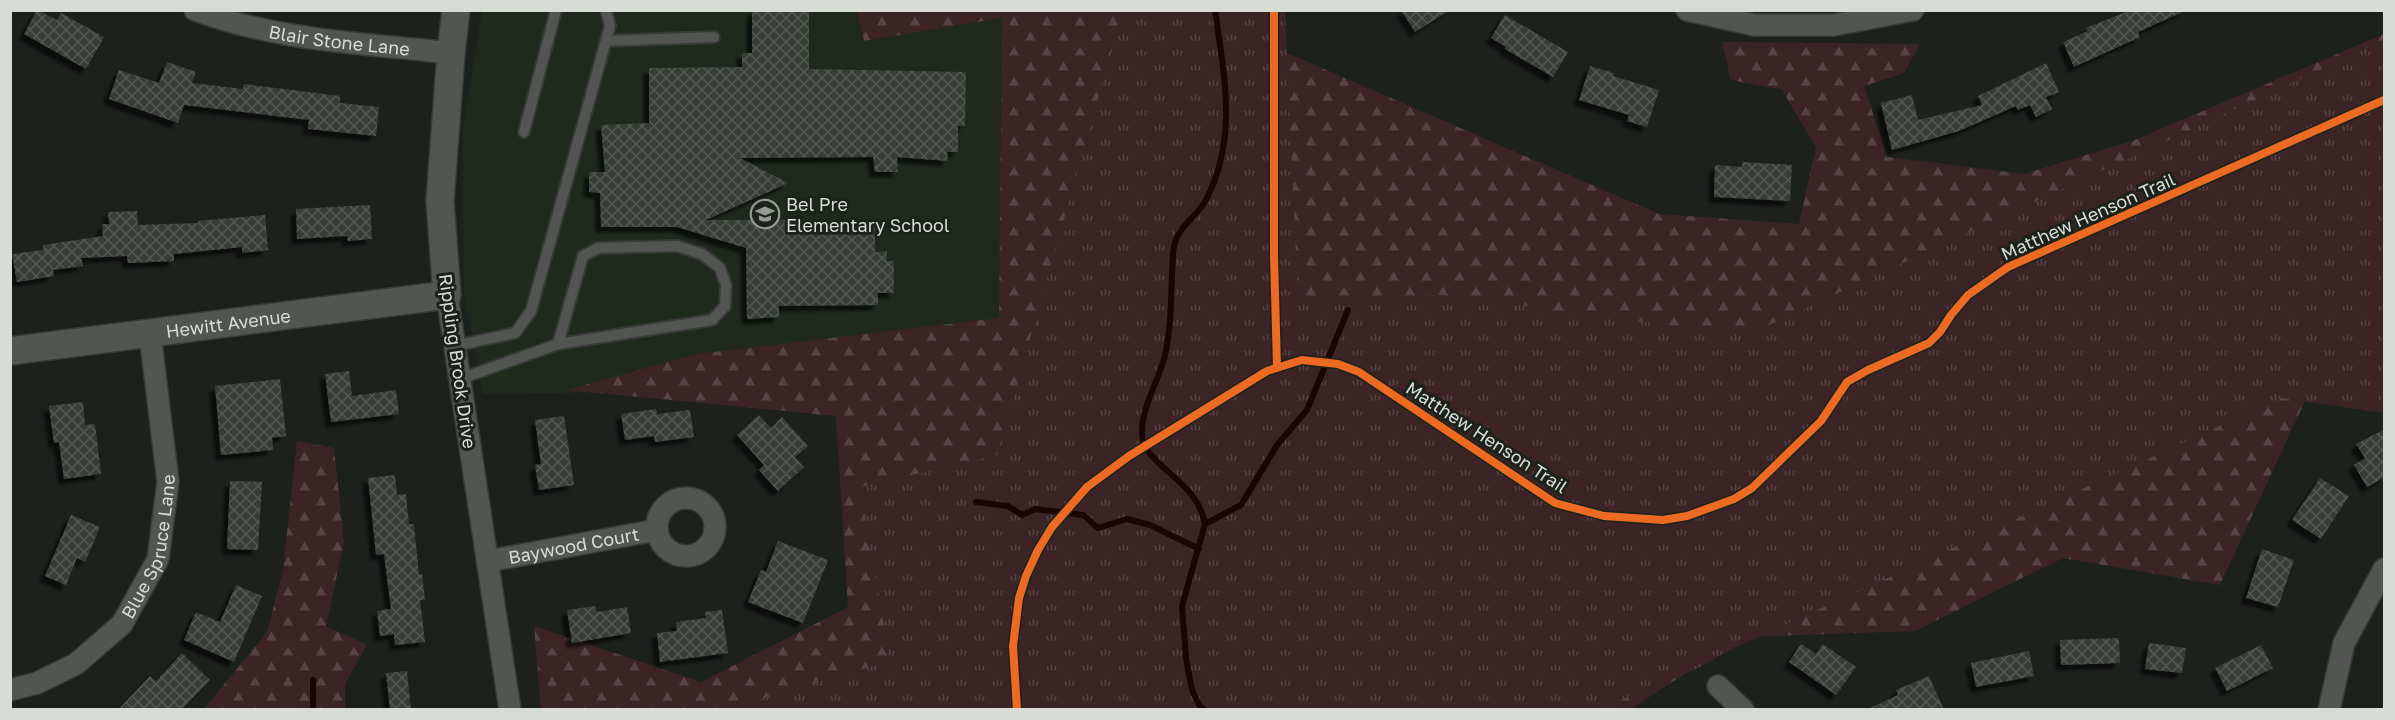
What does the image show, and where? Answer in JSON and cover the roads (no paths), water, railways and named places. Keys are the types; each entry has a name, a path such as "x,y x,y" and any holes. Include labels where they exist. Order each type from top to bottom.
{"street":[{"name":"Blair Stone Lane","path":"195,10 225,22 283,35 451,52"},
{"name":"Rippling Brook Drive","path":"456,10 440,201 447,295 510,710"},
{"path":"1687,10 1754,25 1834,25 1913,10"},
{"name":"Hewitt Avenue","path":"10,351 447,295"},
{"name":"Blue Spruce Lane","path":"10,690 36,683 76,664 122,624 158,558 168,482 150,334"},
{"name":"Baywood Court","path":"489,561 657,530"},
{"path":"2329,710 2344,643 2385,569"},
{"path":"1719,686 1743,710"}],"lane":[{"path":"524,132 556,10"},
{"path":"454,346 515,333 531,311 610,27 606,10"},
{"path":"606,41 714,37"},
{"path":"460,379 558,344 712,320 725,306 726,285 720,267 702,254 677,246 598,248 583,256 558,344"}],"waterway":[{"path":"1205,710 1199,705 1192,690 1186,658 1182,606 1205,524 1192,496 1151,455 1145,445 1142,424 1167,345 1175,242 1181,230 1207,198 1217,175 1223,151 1226,128 1225,82 1215,10"},
{"path":"1205,524 1241,505 1277,445 1307,410 1348,310"},
{"path":"976,502 1008,506 1022,515 1035,509 1083,515 1098,528 1127,519 1150,525 1199,549"},
{"path":"313,680 313,710"}],"place":[{"name":"Bel Pre Elementary School","path":"765,214"}]}
